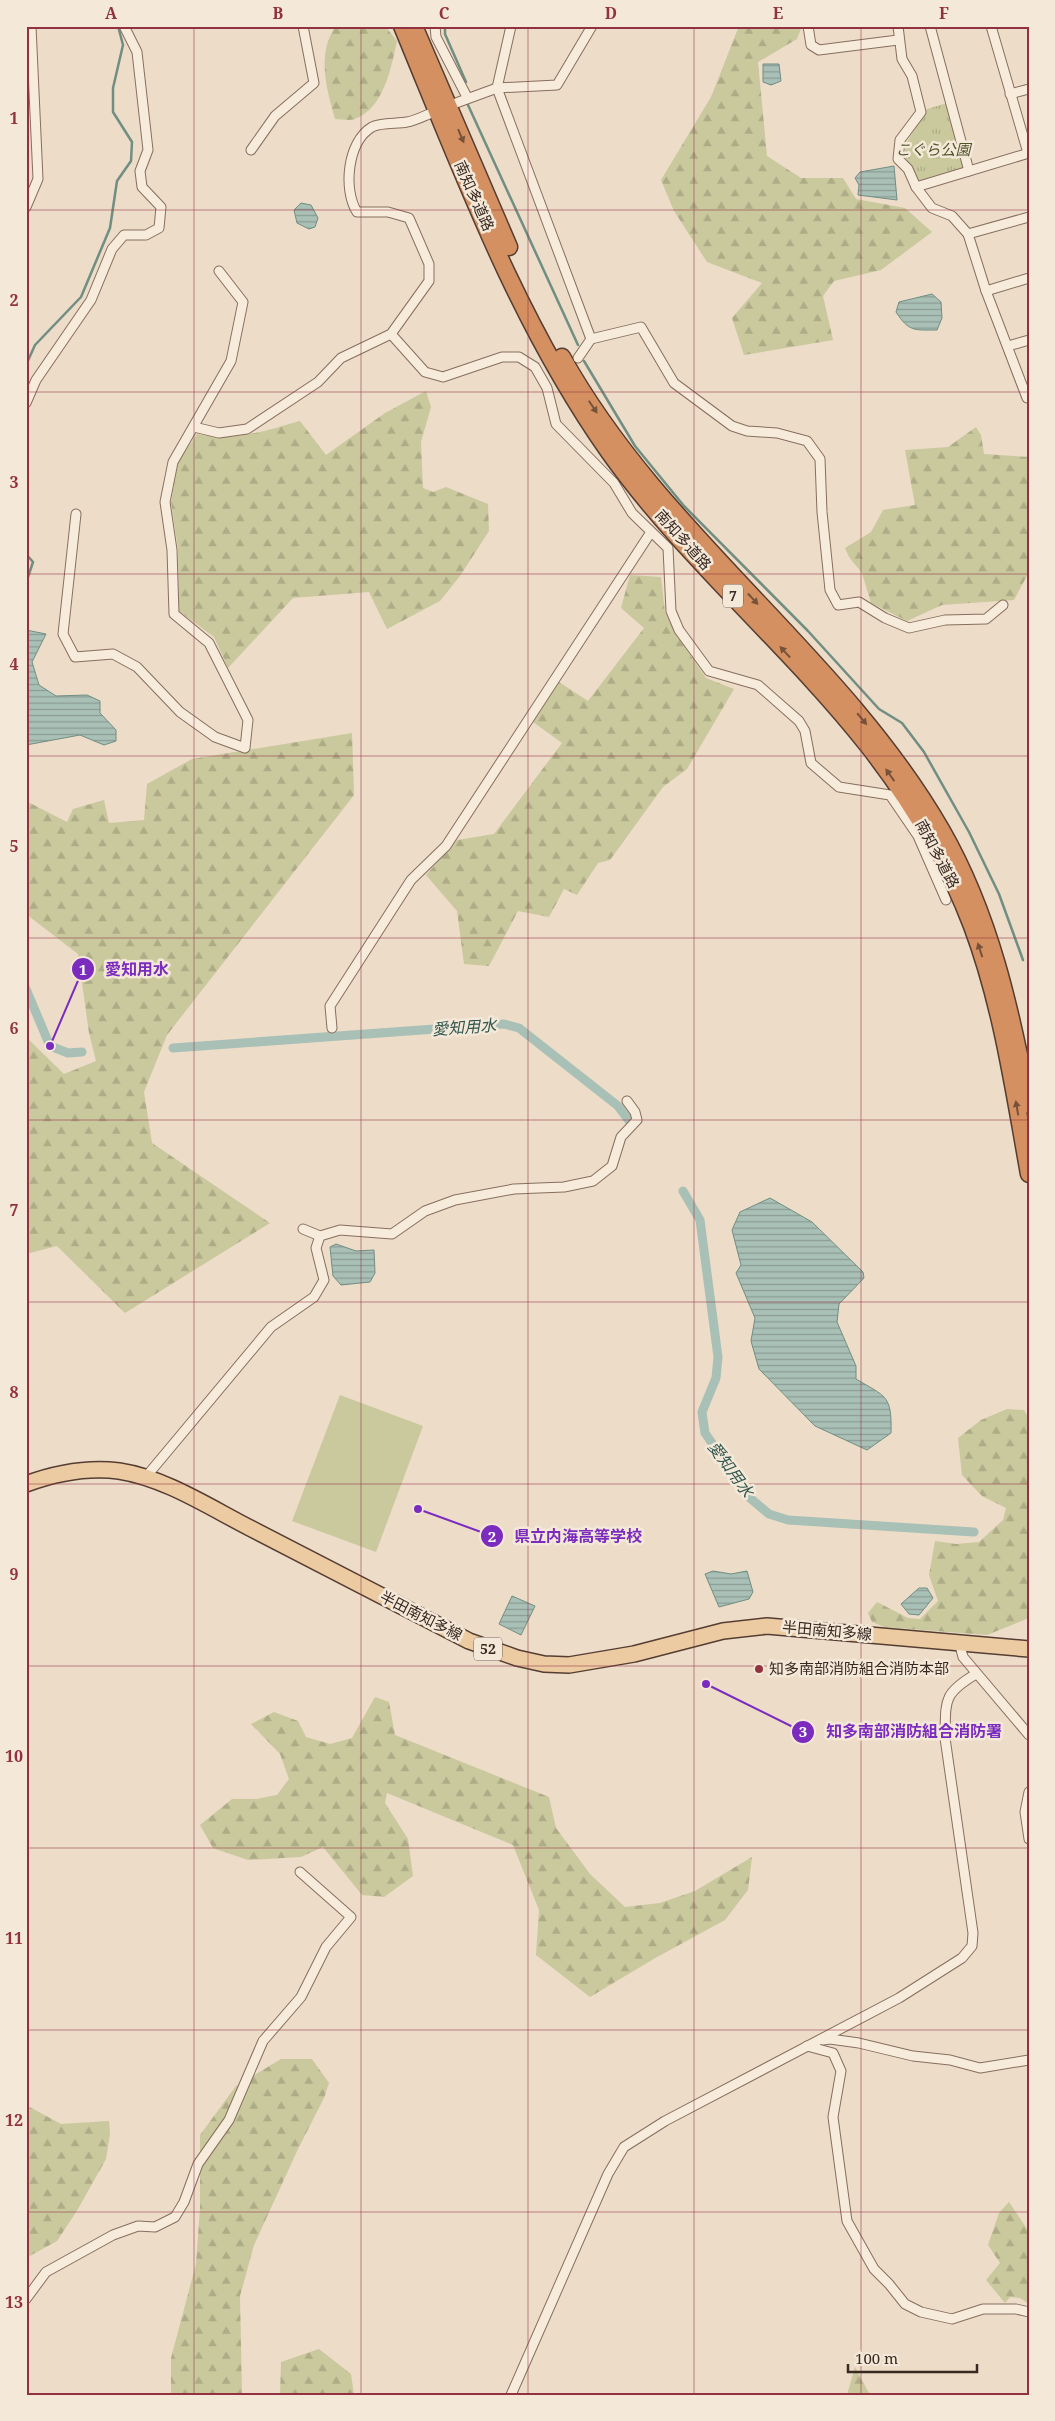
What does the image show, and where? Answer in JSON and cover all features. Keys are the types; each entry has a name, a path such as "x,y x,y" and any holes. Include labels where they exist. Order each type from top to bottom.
{"highway":[{"name":"南知多道路","path":"402,26 465,178 516,289 558,372 582,413 612,456 684,544 857,732 888,772 930,840 960,897 987,971 1008,1058 1029,1174"},
{"name":"南知多道路","path":"414,26 522,278 570,370 593,407 623,449 691,533 819,670 879,741 942,831 965,876 999,967 1029,1105"}],"main road":[{"name":"半田南知多線","path":"26,1484 63,1472 85,1470 120,1471 145,1478 199,1502 469,1641 506,1655 544,1664 584,1663 634,1654 724,1632 767,1626 1029,1649"},
{"name":"半田南知多線","path":"986,1644 1029,1644"}],"street":[{"path":"26,207 38,179 29,56 31,26"},
{"path":"26,403 36,380 91,300 112,249 124,235 146,235 159,228 161,207 142,187 140,171 148,150 137,52 124,26"},
{"path":"251,150 275,116 314,82 303,26"},
{"path":"435,26 436,37 466,97"},
{"path":"511,26 497,88 591,339"},
{"path":"456,103 466,97 497,88 557,85 592,26"},
{"path":"808,26 811,45 819,50 898,40"},
{"path":"898,26 898,40 902,59 912,76 921,112 900,140 898,159 908,169 916,187 932,208 952,216 968,234 986,291 1027,398 1029,397"},
{"path":"930,26 969,171"},
{"path":"916,187 1028,153 991,26"},
{"path":"1010,94 1029,89"},
{"path":"194,427 219,433 247,429 318,382 341,358 391,334 408,307 429,281 429,264 409,218 388,212 357,212 351,203 350,162 358,140 373,127 410,122 429,114"},
{"path":"968,234 1029,217"},
{"path":"76,514 63,634 74,657 114,654 137,667 180,712 215,738 245,748 248,720 209,643 174,614 172,550 165,502 173,462 231,361 243,302 218,271"},
{"path":"986,291 1029,278"},
{"path":"578,358 591,339 641,327 674,383 732,426 747,431 777,433 807,441 820,459 822,512 830,590 838,605 859,602 885,618 909,628 945,620 986,619 1003,605"},
{"path":"391,334 425,372 443,378 502,357 519,356 535,367 547,388 556,424 614,483 632,513 668,548 671,611 679,630 709,671 758,685 799,721 805,731 811,763 839,787 890,795 918,836 946,900"},
{"path":"1008,346 1029,340"},
{"path":"332,1028 330,1006 411,880 446,846 651,532"},
{"path":"304,1229 320,1236 340,1230 392,1234 425,1211 455,1200 514,1190 564,1187 592,1182 612,1166 621,1137 637,1120 635,1112 628,1101"},
{"path":"145,1478 271,1327 314,1297 324,1280 316,1248 320,1236"},
{"path":"959,1642 962,1657 1029,1735"},
{"path":"511,2395 608,2174 624,2147 665,2121 899,1998 962,1958 972,1946 974,1933 945,1738 946,1708 950,1696 955,1686 976,1674"},
{"path":"1029,1792 1026,1812 1029,1840"},
{"path":"26,2299 46,2272 113,2235 138,2226 155,2227 175,2217 184,2202 198,2164 229,2120 263,2041 301,1997 326,1947 351,1917 300,1872"},
{"path":"816,2041 830,2039 859,2043 913,2056 950,2060 980,2068 1029,2060"},
{"path":"807,2046 833,2053 841,2071 832,2117 847,2221 874,2269 890,2284 905,2304 921,2312 952,2319 983,2309 1016,2309 1029,2312"}],"green space":[{"path":"336,26 385,26 397,41 389,75 379,97 365,114 353,120 335,119 329,96 325,72 326,48"},
{"path":"739,26 802,26 797,39 758,62 767,156 801,178 843,178 856,199 905,208 932,232 881,270 834,281 823,296 833,340 744,355 732,318 762,283 707,262 674,211 661,180 711,97"},
{"name":"こぐら公園","path":"947,103 964,165 962,168 918,181 907,161 905,149 927,109"},
{"path":"426,391 431,407 421,442 423,488 433,492 446,487 488,504 489,531 460,576 440,601 387,629 369,592 293,598 228,668 214,637 179,611 178,549 171,502 178,462 197,434 224,437 236,436 261,432 300,421 326,455 385,413"},
{"path":"976,427 981,435 984,454 1029,457 1029,572 1014,600 942,605 907,621 871,603 862,573 849,557 845,548 871,532 883,510 915,505 905,450 948,447"},
{"path":"630,575 661,577 665,612 675,633 706,678 734,689 687,769 663,787 610,860 598,863 577,895 564,889 549,917 518,911 489,966 464,964 457,911 426,875 457,840 494,834 562,743 533,722 559,682 588,701 644,628 621,608"},
{"path":"352,733 354,795 167,1035 144,1092 152,1143 270,1223 125,1313 57,1246 26,1254 26,1037 64,1074 96,1061 89,1033 78,954 26,914 26,806 28,802 67,822 73,809 104,800 109,823 144,820 147,784 192,759"},
{"path":"340,1395 423,1426 376,1552 292,1521"},
{"path":"1007,1409 1024,1410 1029,1419 1029,1618 987,1635 884,1627 872,1622 868,1613 877,1602 908,1618 920,1619 938,1601 929,1575 935,1541 956,1544 979,1542 1003,1520 1006,1508 982,1496 962,1475 958,1438 981,1420"},
{"path":"375,1697 389,1702 395,1735 549,1797 556,1828 590,1874 625,1907 660,1903 695,1891 752,1857 748,1890 725,1920 657,1957 590,1997 536,1955 539,1910 513,1845 387,1793 385,1803 408,1839 413,1876 384,1897 362,1895 323,1847 301,1857 248,1860 213,1848 200,1825 232,1799 256,1799 277,1795 289,1779 280,1754 251,1724 274,1712 298,1721 306,1737 330,1744 352,1738"},
{"path":"281,2059 312,2059 329,2083 324,2098 298,2149 254,2245 240,2296 242,2395 171,2395 171,2358 196,2264 200,2208 200,2135 236,2086"},
{"path":"26,2105 61,2124 109,2121 110,2134 106,2159 78,2209 57,2241 26,2258"},
{"path":"1009,2202 1029,2232 1029,2304 1020,2298 1010,2297 1005,2303 986,2280 1000,2263 988,2245 999,2213"},
{"path":"319,2349 351,2374 354,2395 280,2395 281,2362"},
{"path":"855,2367 870,2395 847,2395"}],"shaded area":[{"path":"763,64 779,64 781,81 771,85 763,82"},
{"path":"894,166 897,200 858,195 859,185 855,178 860,172"},
{"path":"301,203 311,205 318,218 315,227 309,229 297,223 294,210"},
{"path":"932,294 941,302 942,318 937,330 917,330 905,323 896,312 899,302"},
{"path":"26,630 46,634 32,662 39,685 56,696 87,695 100,701 100,713 116,730 116,741 104,745 80,735 26,745"},
{"path":"770,1198 812,1222 863,1272 864,1278 839,1304 837,1322 856,1366 856,1379 881,1394 885,1398 890,1411 891,1433 867,1450 815,1426 759,1369 751,1341 755,1318 736,1273 741,1265 732,1230 740,1212"},
{"path":"336,1244 356,1251 374,1250 375,1273 370,1282 341,1285 333,1276 330,1247"},
{"path":"713,1571 731,1574 747,1571 753,1592 749,1599 719,1607 705,1574"},
{"path":"919,1588 927,1588 933,1598 919,1615 909,1614 901,1604"},
{"path":"512,1596 535,1606 521,1635 499,1624"}],"waterway":[{"path":"26,365 35,345 81,297 110,228 117,181 131,161 132,142 113,112 113,88 123,45 118,26"},
{"path":"445,26 445,34 466,82"},
{"path":"468,105 578,345"},
{"path":"584,361 635,446 684,506 808,631 879,709 902,723 924,752 969,832 999,894 1023,960"},
{"path":"26,554 33,562 26,583"},
{"name":"愛知用水","path":"26,989 50,1046 68,1053 82,1052"},
{"name":"愛知用水","path":"173,1048 504,1024 519,1028 618,1106 630,1122"},
{"name":"愛知用水","path":"683,1191 700,1220 718,1357 716,1378 702,1412 705,1433 750,1498 769,1514 788,1520 974,1532"}],"place":[{"name":"愛知用水","path":"50,1046"},
{"name":"県立内海高等学校","path":"418,1509"},
{"name":"知多南部消防組合消防本部","path":"759,1669"},
{"name":"知多南部消防組合消防署","path":"706,1684"}]}
